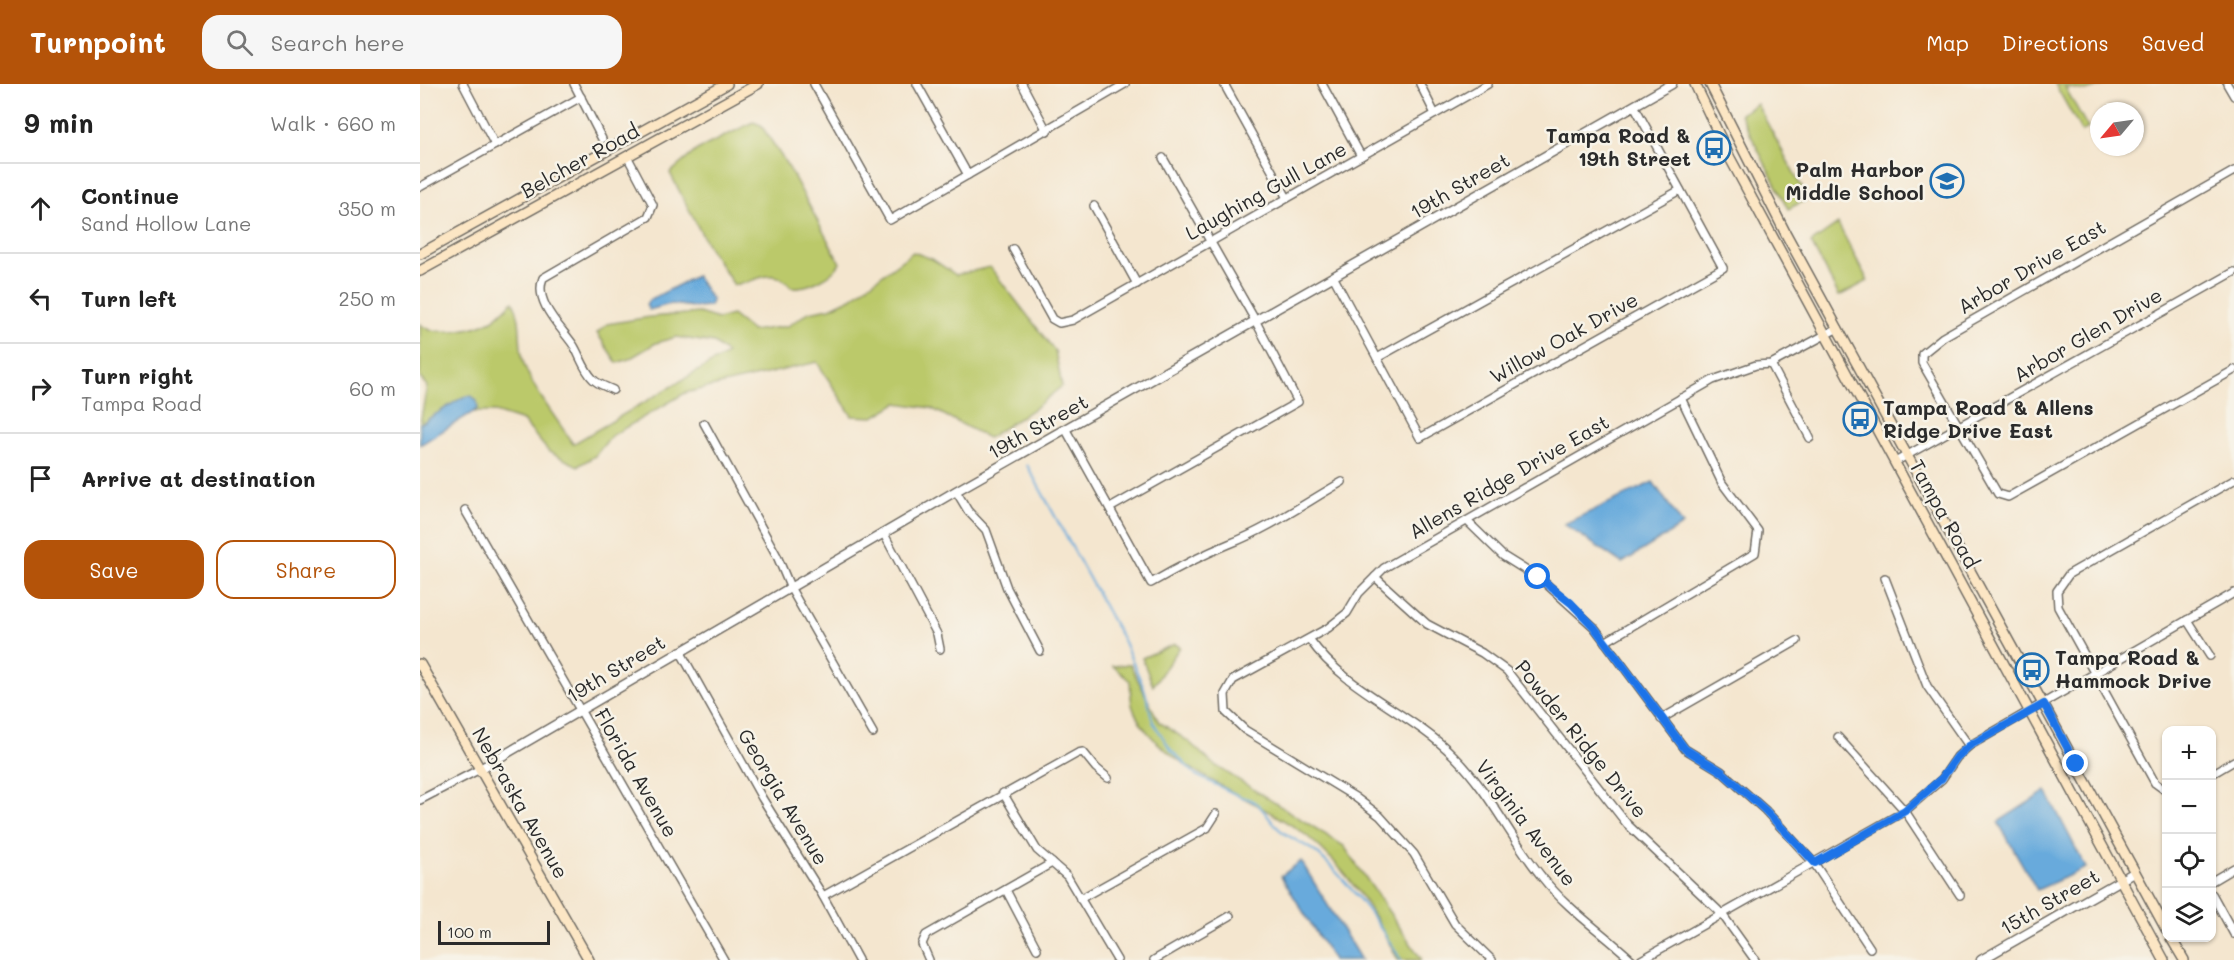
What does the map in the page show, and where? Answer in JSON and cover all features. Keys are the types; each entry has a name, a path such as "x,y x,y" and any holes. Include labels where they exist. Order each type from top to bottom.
{"main road":[{"name":"Belcher Road","path":"420,254 727,84"},
{"name":"Belcher Road","path":"420,271 758,84"},
{"name":"Tampa Road","path":"1695,84 1730,158 2164,960"},
{"name":"Tampa Road","path":"1710,84 1786,234 2162,922"},
{"path":"1775,241 1786,234"},
{"name":"Nebraska Avenue","path":"420,664 589,960"},
{"path":"2173,942 2184,960"}],"street":[{"path":"463,84 495,145"},
{"path":"574,84 602,139"},
{"path":"814,84 890,220 1126,85"},
{"path":"917,84 968,175"},
{"path":"1022,84 1047,131"},
{"path":"1224,84 1287,198"},
{"path":"1323,84 1361,156"},
{"path":"1420,84 1435,114"},
{"name":"Laughing Gull Lane","path":"1013,249 1052,318 1059,323 1073,320 1488,84"},
{"name":"19th Street","path":"420,800 480,769 956,491 1672,84"},
{"path":"2227,84 2234,96"},
{"path":"420,187 581,97"},
{"name":"Willow Oak Drive","path":"1334,278 1420,438 1723,268 1635,107"},
{"path":"613,390 593,379 572,344 565,338 543,299 539,287 543,278 648,217 653,205 627,156"},
{"path":"1110,508 1298,402 1211,240 1163,158"},
{"name":"Arbor Drive East","path":"1958,428 1922,363 1922,354 1929,346 2234,171"},
{"path":"1377,358 1680,190"},
{"path":"1094,206 1137,284"},
{"name":"Arbor Glen Drive","path":"1895,462 2234,272"},
{"name":"Allens Ridge Drive East","path":"1492,960 1455,924 1414,854 1380,816 1354,797 1245,730 1226,712 1225,694 1233,680 1310,639 1347,613 1359,593 1384,568 1713,380 1756,365 1771,364 1838,328"},
{"path":"1771,364 1810,438"},
{"path":"1958,428 1998,494 2014,495 2234,370"},
{"path":"1605,642 1755,553 1758,531 1722,483 1681,398"},
{"path":"704,423 777,556 791,589 873,733"},
{"path":"1066,430 1151,583 1205,552 1228,545 1342,482"},
{"path":"2162,788 2155,783 2058,607 2057,591 2062,580 2234,480"},
{"path":"956,491 968,511 986,530 1007,588 1040,651"},
{"name":"Florida Avenue","path":"465,510 724,960"},
{"path":"1467,520 1503,556 1543,580 1571,603 1605,642 1685,749 1721,771 1765,810 1815,863 1870,948"},
{"path":"884,534 937,634 940,649"},
{"name":"Powder Ridge Drive","path":"1374,577 1427,624 1482,653 1507,671 1627,824 1722,914 1755,960"},
{"path":"1885,578 1927,686 1969,746"},
{"path":"1641,960 1905,811 1942,778 1957,757 1969,746 2234,594"},
{"path":"2187,620 2210,656"},
{"name":"Virginia Avenue","path":"1310,639 1320,654 1339,672 1414,723 1453,755 1495,805 1542,878 1578,914 1632,960"},
{"path":"1661,719 1797,641"},
{"name":"Georgia Avenue","path":"680,651 762,798 823,896 858,960"},
{"path":"1838,736 1905,811 1960,895"},
{"path":"823,896 1003,792 1078,753 1083,752 1108,778"},
{"path":"2216,771 2234,761"},
{"path":"1003,792 1037,850 1067,876 1117,960"},
{"path":"1080,899 1207,828 1216,814"},
{"path":"929,960 922,944 926,935 1052,863"},
{"path":"2216,878 2234,868"},
{"name":"15th Street","path":"1981,960 2135,872"},
{"path":"1006,890 1037,949"},
{"path":"2216,903 2234,934"},
{"path":"1154,960 1230,916"}],"green space":[{"path":"2055,84 2108,84 2086,91 2065,87 2088,128 2082,132"},
{"path":"1757,104 1808,199 1788,209 1740,114"},
{"path":"753,122 761,125 789,168 840,263 832,273 811,284 791,287 784,280 771,276 734,285 709,248 670,173 697,150"},
{"path":"1838,224 1868,281 1839,296 1811,243"},
{"path":"913,252 932,259 956,275 990,267 1055,351 1062,386 1035,408 988,438 931,408 897,403 874,417 852,416 817,362 685,393 611,436 595,456 578,466 549,452 523,421 495,412 474,412 456,402 420,424 427,386 420,378 420,324 435,331 466,329 492,320 513,301 518,317 522,356 528,374 573,444 727,354 714,343 676,337 656,343 629,359 617,363 597,333 607,324 650,317 699,313 718,319 732,315 752,331 788,326 809,312 830,308 851,298"},
{"path":"1175,644 1180,647 1153,686 1142,658"},
{"path":"1130,664 1159,722 1188,741 1213,764 1344,846 1422,960 1398,960 1380,926 1348,878 1336,863 1307,836 1287,822 1210,780 1163,748 1145,729 1133,708 1130,681 1113,666"}],"water":[{"path":"696,276 712,300 710,306 670,304 649,310 646,305 649,300"},
{"path":"472,396 477,401 478,409 420,445 420,424 463,397"},
{"path":"1653,482 1683,525 1622,563 1564,524"},
{"path":"2046,791 2086,868 2037,890 1998,822"},
{"path":"1301,861 1361,960 1333,960 1281,876"}],"waterway":[{"path":"1027,465 1124,642 1145,691 1153,722 1171,750 1196,775 1254,802 1283,833 1318,854 1363,904 1401,960"}],"place":[{"name":"Tampa Road & 19th Street","path":"1714,148"},
{"name":"Palm Harbor Middle School","path":"1947,181"},
{"name":"Tampa Road & Allens Ridge Drive East","path":"1860,419"},
{"name":"Tampa Road & Hammock Drive","path":"2032,670"}],"route":[{"path":"1538,577 1571,603 1594,627 1685,749 1721,771 1765,810 1815,863 1905,811 1942,778 1957,757 1969,746 2044,704 2076,764"}]}
